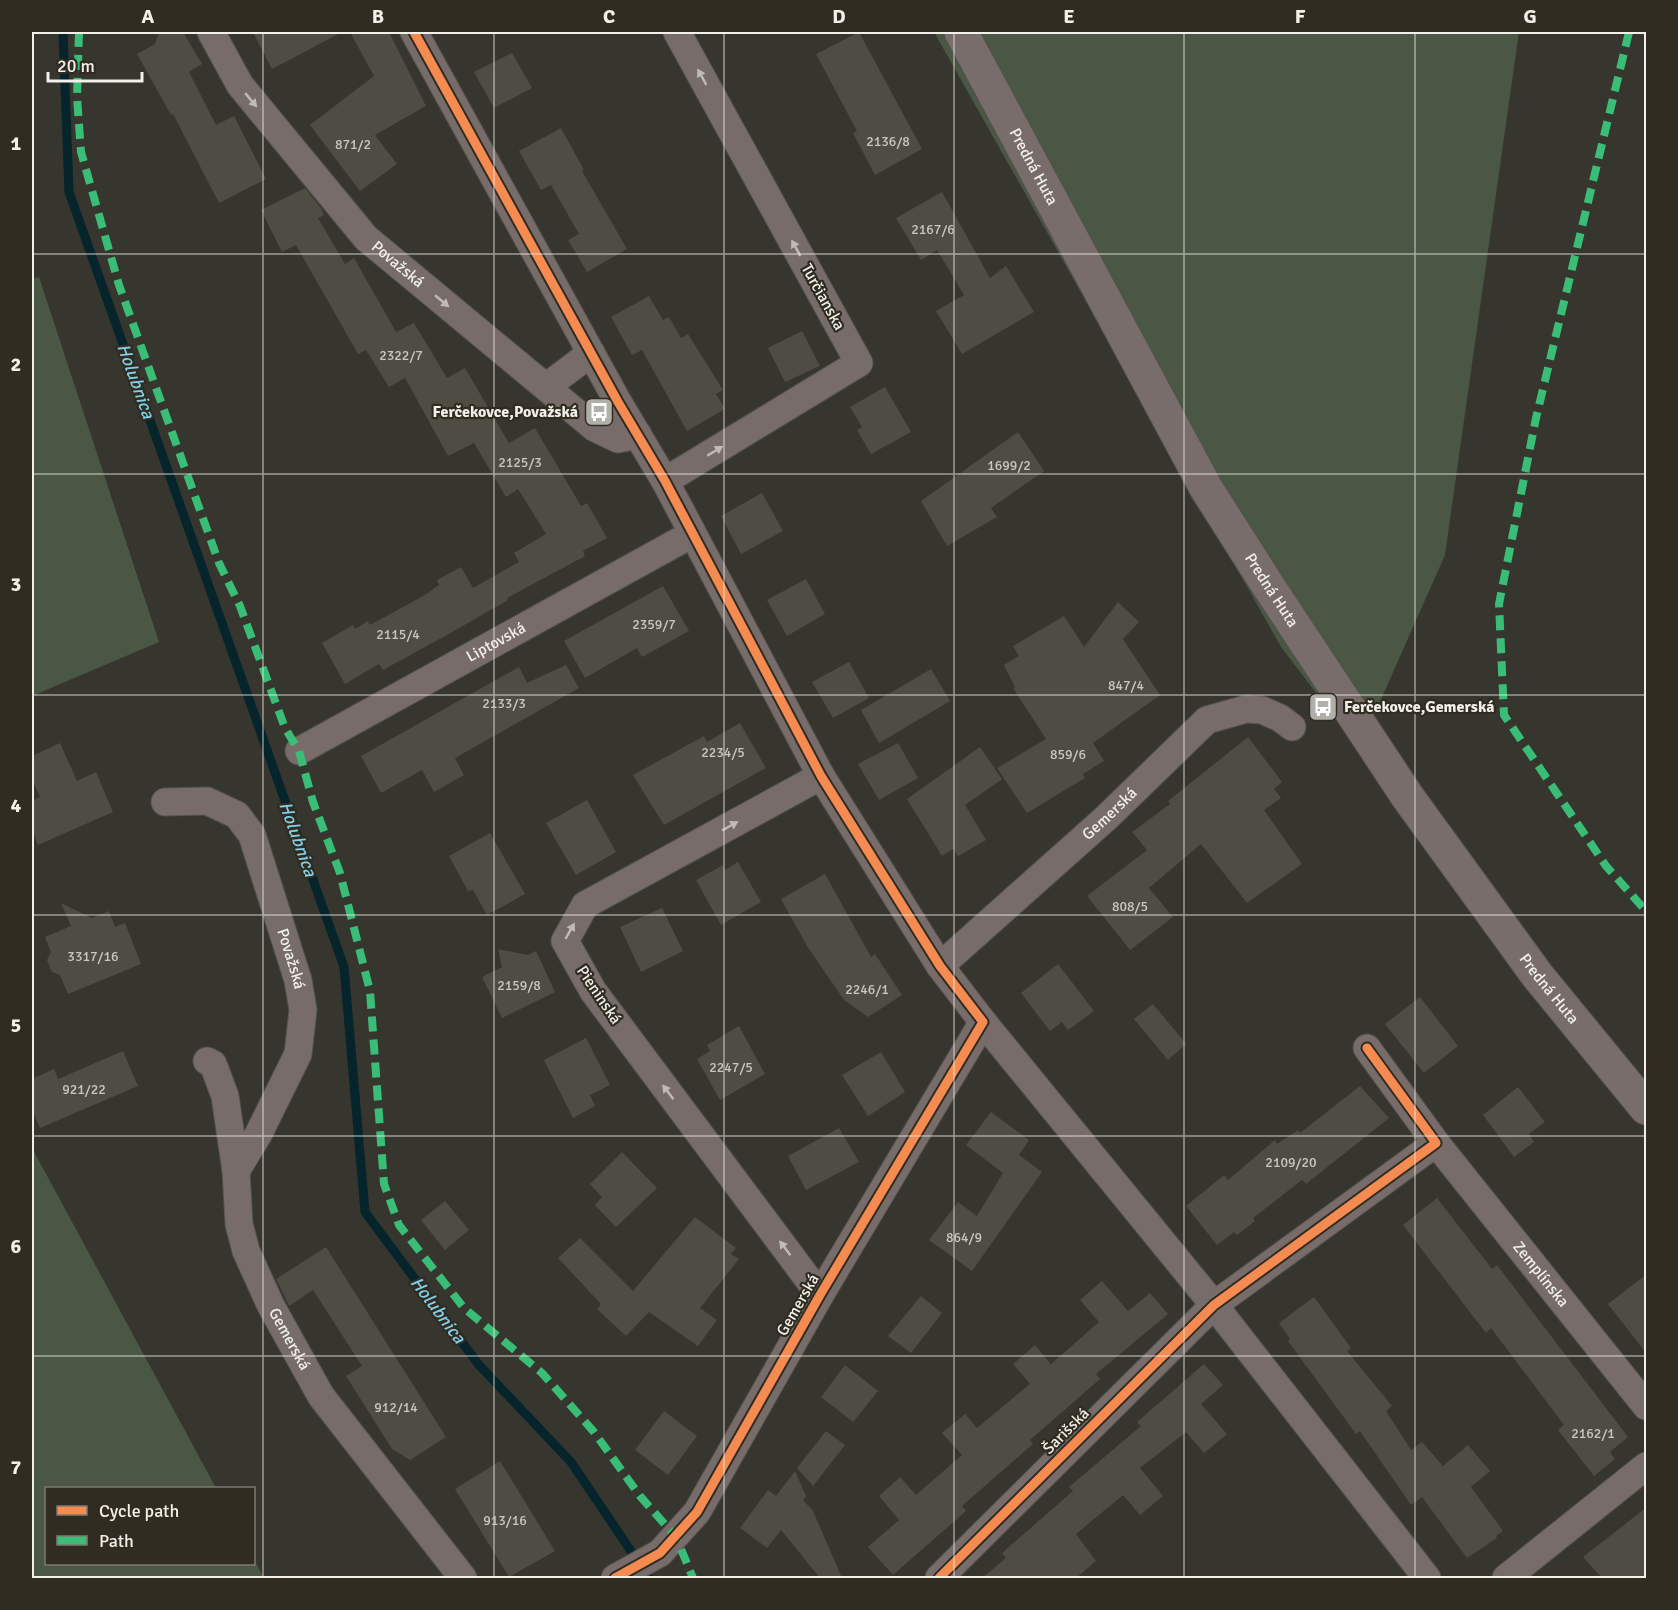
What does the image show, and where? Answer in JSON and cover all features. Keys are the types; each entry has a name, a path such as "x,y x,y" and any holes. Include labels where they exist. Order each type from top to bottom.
{"main road":[{"name":"Predná Huta","path":"961,32 1206,488 1266,584 1407,796 1536,975 1647,1108"}],"street":[{"name":"Považská","path":"211,32 240,86 366,238 608,436 618,439 638,435"},
{"path":"414,32 591,354 665,481 820,776 940,966 1214,1305 1427,1578"},
{"name":"Turčianska","path":"665,481 859,363 677,32"},
{"path":"546,387 591,354"},
{"name":"Liptovská","path":"299,751 692,534"},
{"name":"Gemerská","path":"940,966 1106,818 1207,720 1246,709 1262,710 1280,718 1292,727"},
{"name":"Pieninská","path":"820,776 585,905 565,941 593,991 820,1295"},
{"name":"Považská","path":"165,802 207,801 237,815 252,835 298,980 303,1010 298,1054 258,1135 236,1171"},
{"name":"Gemerská","path":"618,1577 660,1553 697,1512 820,1295 983,1022"},
{"name":"Zemplínska","path":"1367,1048 1436,1143 1647,1406"},
{"name":"Gemerská","path":"207,1061 213,1064 225,1096 236,1171 239,1224 246,1251 271,1306 321,1396 463,1578"},
{"name":"Šarišská","path":"939,1578 1214,1305 1436,1143"},
{"path":"1506,1578 1647,1466"}],"green space":[{"path":"934,32 1519,32 1445,555 1359,749 1281,647"},
{"path":"39,277 159,642 32,696 32,279"},
{"path":"32,1148 215,1487 45,1487 45,1565 255,1565 255,1561 264,1578 32,1578"}],"building":[{"path":"159,32 173,34 183,32 202,64 189,72 216,125 234,116 266,179 219,203 173,114 171,115 137,54 155,44"},
{"path":"253,32 342,32 272,69"},
{"path":"350,32 389,32 426,106 375,135 397,164 360,191 310,125 374,76"},
{"path":"859,32 922,149 875,175 853,133 857,131 816,54"},
{"path":"512,53 532,88 494,108 474,72"},
{"path":"561,128 584,170 582,171 627,249 587,272 568,240 579,234 551,185 541,190 519,151"},
{"path":"305,188 321,208 324,215 318,218 345,264 354,258 396,332 414,323 447,378 465,368 509,443 535,428 581,506 587,503 607,538 583,551 585,556 507,598 508,600 447,635 383,670 379,664 345,684 322,643 353,625 355,629 368,621 370,625 425,595 439,585 437,580 461,567 473,588 519,562 514,553 546,534 518,489 506,497 474,443 448,456 405,378 389,387 366,350 358,354 296,245 282,252 261,210"},
{"path":"942,192 990,278 1006,266 1034,312 962,354 936,311 964,295 937,250 921,260 896,218"},
{"path":"649,296 663,320 669,317 681,338 688,334 723,390 716,394 725,409 687,431 642,350 632,355 611,317"},
{"path":"802,331 820,366 785,382 768,348"},
{"path":"885,387 911,432 871,454 857,430 862,427 850,407"},
{"path":"1018,432 1044,471 991,508 997,517 947,546 921,501"},
{"path":"762,493 783,531 741,554 721,516"},
{"path":"806,579 825,614 787,636 767,600"},
{"path":"663,586 689,631 642,657 637,648 585,678 564,641"},
{"path":"1118,602 1139,622 1123,639 1160,695 1093,743 1104,761 1083,774 1085,778 1027,813 997,768 1046,739 1013,688 1015,687 1004,665 1019,656 1013,646 1064,616 1084,647"},
{"path":"849,662 869,698 833,718 812,682"},
{"path":"566,665 579,688 455,758 464,775 434,792 422,770 381,793 361,756 519,667 527,683"},
{"path":"931,669 950,701 879,743 861,710"},
{"path":"740,723 766,768 664,825 633,775 704,736 707,742"},
{"path":"1248,737 1282,782 1274,789 1281,798 1264,810 1302,864 1247,903 1201,844 1149,888 1173,917 1130,950 1087,896 1147,850 1132,832 1170,804 1168,801"},
{"path":"60,743 77,781 96,772 113,812 38,845 32,830 32,801 40,797 32,779 32,756"},
{"path":"898,743 918,778 879,800 858,764"},
{"path":"980,747 1002,779 965,805 986,840 958,856 953,849 942,856 907,799"},
{"path":"587,800 616,852 576,875 546,823"},
{"path":"490,833 525,894 487,915 473,890 468,891 449,856"},
{"path":"738,862 761,902 721,925 696,880 723,865 725,870"},
{"path":"825,874 871,957 875,954 902,995 868,1017 844,1000 807,946 781,899"},
{"path":"61,903 92,918 109,911 115,927 125,923 141,964 68,994 60,975 52,972 47,960 51,952 45,937 71,926"},
{"path":"662,908 683,951 641,972 620,927"},
{"path":"498,949 528,955 536,951 555,992 502,1018 482,977 502,967"},
{"path":"1058,964 1094,1011 1068,1030 1062,1022 1050,1031 1021,993"},
{"path":"1420,997 1458,1046 1424,1073 1385,1024"},
{"path":"1153,1004 1186,1044 1168,1060 1134,1019"},
{"path":"739,1026 765,1074 720,1100 697,1059 710,1051 707,1045"},
{"path":"586,1038 610,1085 590,1095 595,1106 573,1118 544,1060"},
{"path":"123,1051 138,1086 40,1128 32,1110 32,1079 54,1069 58,1079"},
{"path":"881,1052 905,1092 868,1116 842,1075"},
{"path":"1360,1086 1389,1118 1306,1184 1302,1180 1253,1218 1255,1221 1237,1235 1234,1232 1217,1245 1186,1206 1224,1175 1228,1180 1275,1140 1277,1144 1298,1130 1300,1133"},
{"path":"1518,1087 1545,1122 1529,1134 1534,1142 1514,1157 1483,1115"},
{"path":"991,1112 1029,1140 1019,1155 1042,1172 972,1271 929,1240 958,1202 977,1216 1003,1173 966,1145"},
{"path":"839,1128 859,1162 806,1190 788,1156"},
{"path":"622,1152 657,1188 616,1227 595,1205 602,1197 590,1184"},
{"path":"1437,1198 1492,1269 1497,1265 1628,1437 1610,1452 1615,1459 1594,1476 1558,1430 1564,1425 1491,1328 1486,1333 1403,1225"},
{"path":"445,1201 469,1230 445,1250 421,1220"},
{"path":"695,1217 736,1248 731,1254 739,1259 700,1308 717,1320 698,1346 649,1312 626,1336 597,1309 601,1304 558,1258 580,1238 633,1291"},
{"path":"326,1247 446,1437 410,1460 392,1449 346,1376 362,1366 313,1290 289,1306 276,1279"},
{"path":"1647,1274 1647,1354 1608,1304"},
{"path":"1102,1281 1128,1311 1150,1293 1168,1314 1096,1374 1100,1379 1030,1440 1033,1444 962,1506 966,1511 893,1575 868,1547 899,1520 879,1496 900,1477 916,1495 962,1455 942,1433 965,1414 977,1428 1030,1384 1013,1364 1035,1345 1051,1364 1099,1322 1080,1300"},
{"path":"921,1296 942,1313 911,1353 888,1336"},
{"path":"1314,1297 1351,1348 1347,1351 1392,1406 1386,1411 1411,1450 1422,1442 1443,1466 1468,1445 1490,1471 1471,1487 1503,1531 1496,1536 1497,1538 1467,1558 1422,1497 1411,1505 1360,1431 1356,1434 1288,1341 1290,1339 1279,1323"},
{"path":"1204,1364 1223,1385 1201,1404 1227,1434 1204,1453 1186,1432 1140,1468 1163,1496 1140,1515 1123,1495 1076,1534 1096,1561 1076,1578 982,1578 1006,1558 1002,1553 1073,1491 1069,1487 1141,1426 1137,1422"},
{"path":"845,1365 878,1391 853,1422 821,1397"},
{"path":"664,1411 697,1436 668,1475 635,1450"},
{"path":"826,1431 845,1445 813,1486 797,1468"},
{"path":"500,1461 555,1551 509,1577 455,1489"},
{"path":"795,1471 806,1496 803,1500 813,1511 842,1578 820,1578 781,1530 767,1548 740,1528 768,1490 776,1496"},
{"path":"1647,1507 1647,1578 1602,1578 1583,1557"}],"waterway":[{"name":"Holubnica","path":"63,32 69,192 344,967 365,1212 479,1365 571,1462 649,1578"}],"marked path":[{"path":"79,32 77,97 81,152 119,285 219,563 240,606 285,728 299,751 313,802 340,873 370,991 384,1184 399,1225 464,1308 542,1373 594,1432 640,1496 676,1537 693,1578"},
{"path":"1629,32 1536,418 1499,604 1504,715 1606,866 1646,911"}],"cycle path":[{"path":"414,32 618,402 665,481 821,776 940,966 983,1022 820,1295 697,1512 660,1553 615,1578"},
{"path":"939,1578 1214,1305 1436,1143 1367,1048"}],"place":[{"name":"Ferčekovce,Považská","path":"599,412"},
{"name":"Ferčekovce,Gemerská","path":"1323,707"}]}
